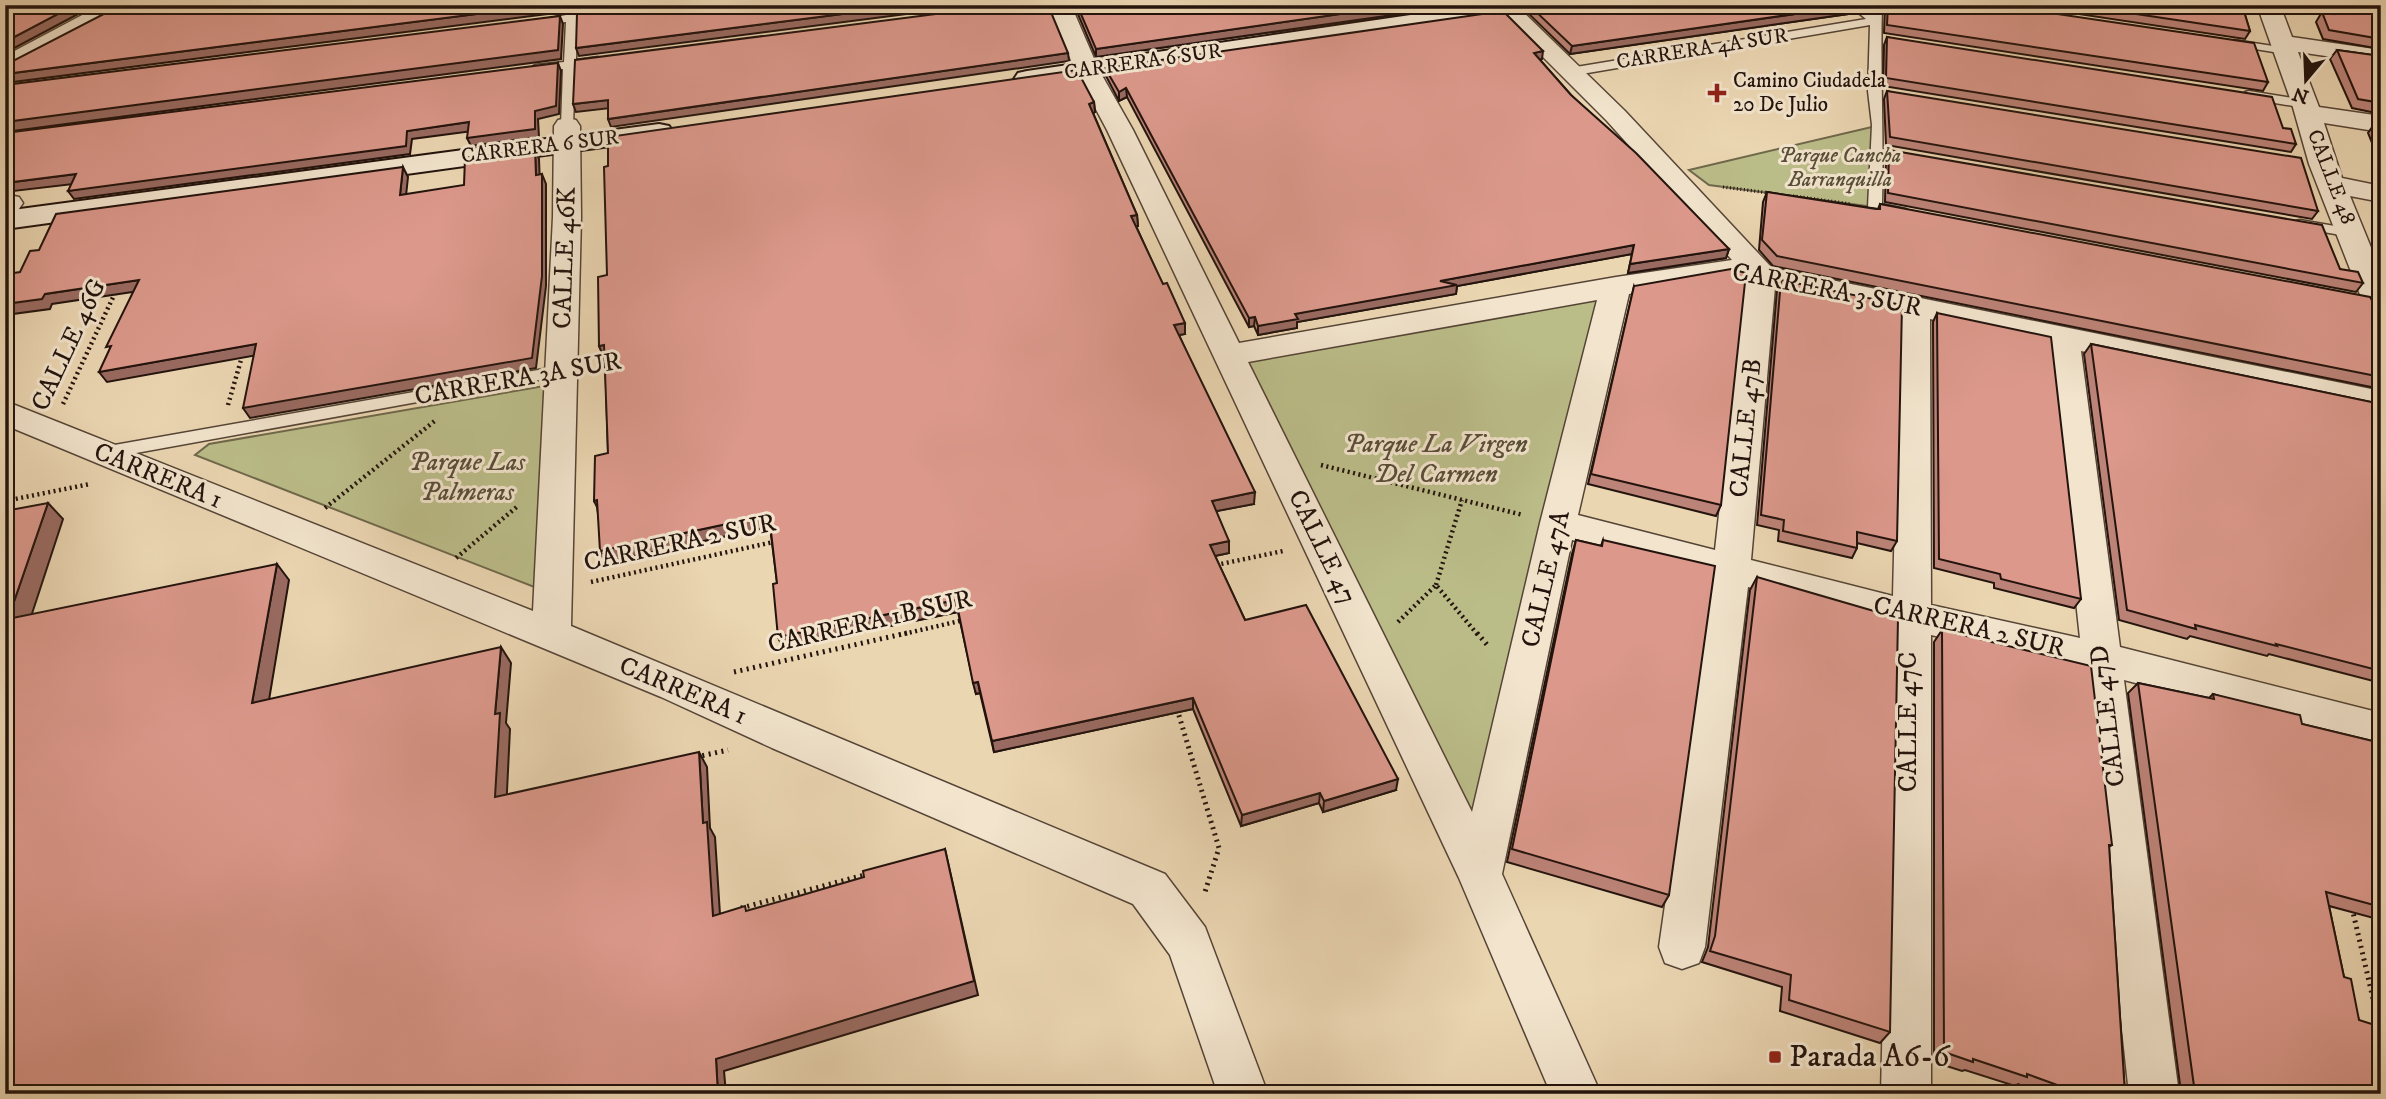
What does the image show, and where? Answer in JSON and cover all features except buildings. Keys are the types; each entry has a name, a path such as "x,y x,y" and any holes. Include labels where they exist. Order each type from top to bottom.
{"street":[{"path":"5,66 120,5"},
{"path":"160,5 198,8 249,5"},
{"name":"CALLE 48","path":"2268,5 2306,108 2322,170 2352,233 2374,293"},
{"path":"1519,7 1570,72 1684,187 1761,274"},
{"name":"CARRERA 6 SUR","path":"1003,74 1424,9 1519,7"},
{"name":"CALLE 47","path":"1064,8 1084,63 1120,130 1480,874 1576,1094"},
{"path":"2285,47 2381,57"},
{"path":"2306,108 2381,124"},
{"name":"CARRERA 6 SUR","path":"6,209 676,120"},
{"name":"CALLE 46K","path":"551,636 568,135"},
{"path":"2322,170 2381,194"},
{"name":"CARRERA 3 SUR","path":"1229,355 1727,268 2381,402"},
{"name":"CALLE 47B","path":"1682,947 1732,568 1761,274"},
{"name":"CALLE 47A","path":"1480,874 1558,523 1616,286"},
{"name":"CALLE 47C","path":"1906,1094 1909,615 1915,308"},
{"name":"CALLE 47D","path":"2063,337 2154,1094"},
{"name":"CARRERA 1","path":"5,412 675,685 787,736 1149,889 1189,943 1243,1094"},
{"name":"CARRERA 2 SUR","path":"1558,523 1909,615 2101,658 2381,730"}],"lane":[{"path":"1854,5 1876,20"},
{"path":"1876,5 1875,38 1884,151 1875,207 1916,215"},
{"path":"529,23 571,12 612,12"},
{"name":"CALLE 46K","path":"568,135 571,12"},
{"name":"CARRERA 4A SUR","path":"1570,72 1876,20"},
{"path":"1875,38 1889,40"},
{"path":"2218,41 2285,47"},
{"path":"527,70 609,60"},
{"path":"2238,94 2306,108"},
{"path":"2284,221 2352,233"},
{"name":"CARRERA 3A SUR","path":"102,453 561,371"}],"path":[{"path":"1684,187 1709,185 1779,194"},
{"path":"1792,196 1875,207"},
{"name":"CALLE 46G","path":"50,431 119,284"},
{"path":"221,432 243,353"},
{"path":"294,532 480,386"},
{"path":"1277,454 1558,523"},
{"path":"425,585 558,471"},
{"path":"5,501 147,472"},
{"path":"1370,648 1436,585 1462,500"},
{"name":"CARRERA 2 SUR","path":"553,590 782,540"},
{"path":"1204,568 1320,543"},
{"path":"1436,585 1522,685"},
{"name":"CARRERA 1B SUR","path":"675,685 975,618"},
{"path":"1175,701 1219,848 1189,943"},
{"path":"692,758 787,736"},
{"path":"737,909 871,873"}],"green space":[{"name":"Parque Cancha Barranquilla","path":"1876,126 1874,207 1709,185 1689,170"},
{"name":"Parque La Virgen Del Carmen","path":"1615,291 1478,870 1242,359"},
{"name":"Parque Las Palmeras","path":"550,385 537,588 195,455 209,444"}],"place":[{"name":"Camino Ciudadela 20 De Julio","path":"1717,93"},
{"name":"Parada A6-6","path":"1775,1057"}]}
